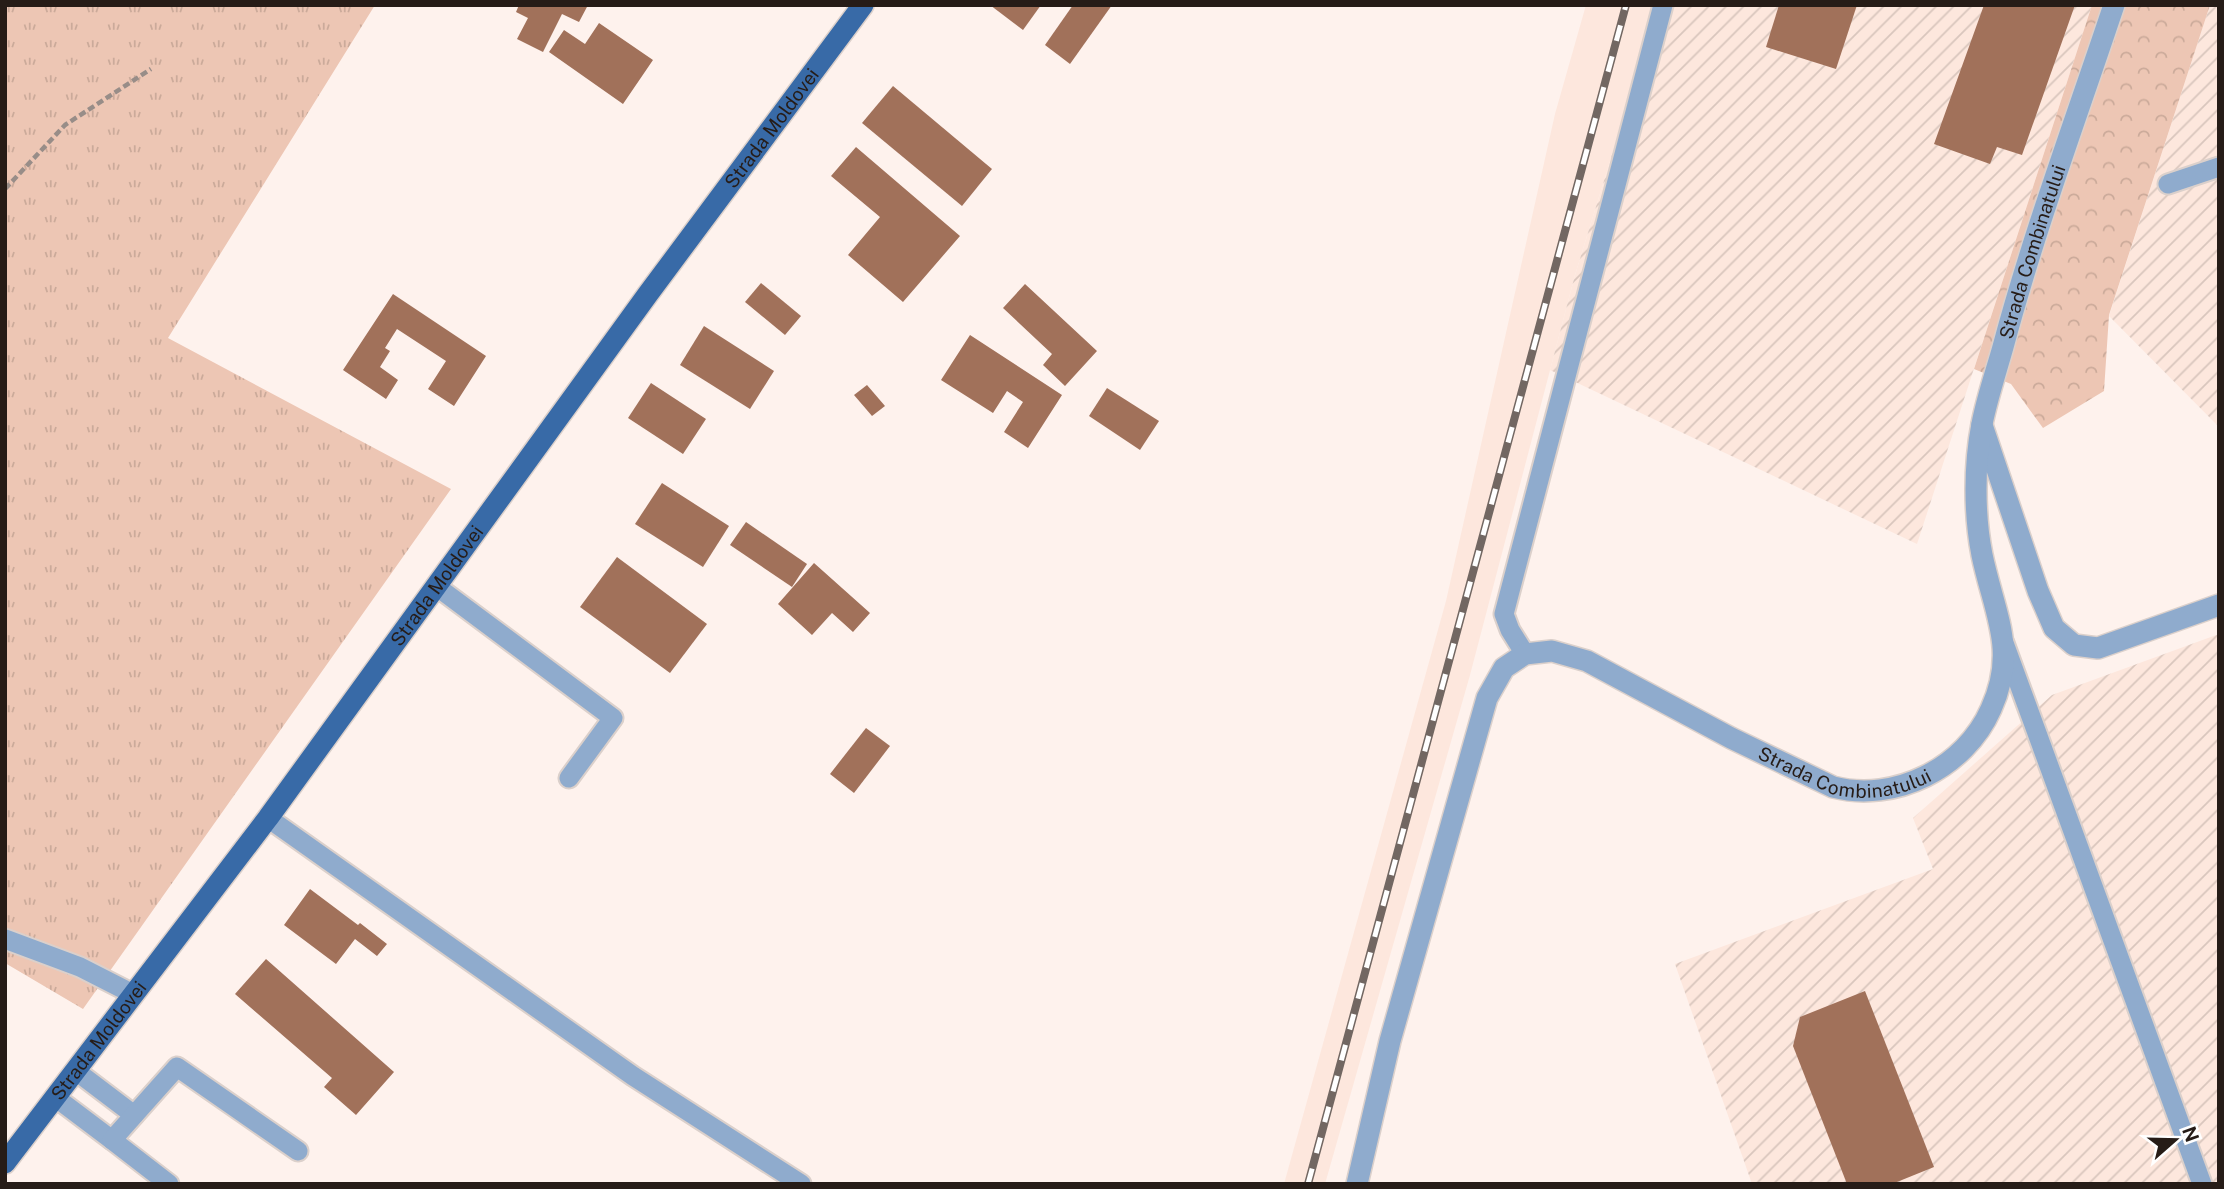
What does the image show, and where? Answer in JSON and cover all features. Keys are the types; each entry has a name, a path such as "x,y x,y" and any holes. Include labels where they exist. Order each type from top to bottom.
{"main road":[{"name":"Strada Moldovei","path":"5,1163 268,818 648,294 863,5"}],"street":[{"name":"Strada Combinatului","path":"1525,654 1552,651 1587,661 1731,738 1833,787 1849,791 1900,786 1927,776 1951,761 1970,741 1990,713 2000,688 2004,664 2003,639 1982,555 1977,518 1982,425 2018,289 2115,5"},
{"path":"1982,425 2038,591 2054,628 2074,645 2098,648 2219,605"},
{"path":"1357,1184 1390,1041 1487,698 1504,668 1525,654"}],"lane":[{"path":"1525,654 1510,630 1504,614 1663,5"},
{"path":"2168,184 2219,167"},
{"path":"436,586 613,718 569,778"},
{"path":"2003,639 2202,1184"},
{"path":"268,818 633,1076 801,1184"},
{"path":"5,939 80,967 133,994"},
{"path":"111,1139 177,1067 298,1151"},
{"path":"76,1071 134,1115"},
{"path":"55,1097 169,1184"}],"path":[{"path":"5,190 65,125 151,69"}],"shaded area":[{"path":"1586,5 1658,5 1575,275 1470,675 1325,1184 1284,1184 1446,601 1555,114"},
{"path":"1658,5 2092,5 1917,544 1550,370 1575,275"},
{"path":"2210,5 2219,5 2219,427 2109,316"},
{"path":"2219,634 2219,1184 1752,1184 1675,964 1933,869 1913,818 2052,695"}],"green space":[{"path":"5,5 375,5 168,338 451,489 83,1009 5,963"},
{"path":"2092,5 2210,5 2109,315 2104,391 2043,428 2011,384 1974,369"}],"building":[{"path":"519,5 588,5 579,22 562,14 543,52 517,39 528,18 516,12"},
{"path":"990,5 1041,5 1023,30"},
{"path":"1073,5 1112,5 1070,64 1045,45"},
{"path":"1779,5 1857,5 1836,69 1766,47"},
{"path":"1984,5 2075,5 2022,155 1997,147 1990,164 1934,144"},
{"path":"599,23 653,60 623,104 549,52 564,30 585,44"},
{"path":"893,86 992,169 962,206 862,123"},
{"path":"856,147 960,236 903,302 848,255 880,217 831,176"},
{"path":"761,283 801,316 785,335 745,302"},
{"path":"1025,284 1097,351 1065,386 1043,365 1052,354 1003,308"},
{"path":"393,294 486,356 454,406 428,389 446,361 397,329 385,348 390,351 380,367 398,380 386,399 343,370"},
{"path":"704,326 774,371 750,409 680,365"},
{"path":"970,335 1062,395 1028,448 1004,432 1023,402 1007,391 993,413 941,380"},
{"path":"651,383 706,419 683,454 628,418"},
{"path":"867,385 885,406 872,416 854,395"},
{"path":"1107,388 1159,421 1140,450 1089,416"},
{"path":"662,483 729,526 703,567 635,524"},
{"path":"746,522 807,564 792,587 730,545"},
{"path":"617,557 707,624 670,673 580,607"},
{"path":"814,563 870,613 853,632 832,613 812,635 778,604"},
{"path":"866,728 890,746 854,793 830,774"},
{"path":"310,889 387,944 377,956 355,939 336,964 284,925"},
{"path":"266,959 394,1072 356,1115 324,1087 332,1078 235,994"},
{"path":"1865,991 1934,1167 1892,1184 1847,1184 1793,1046 1800,1017"}],"railway":[{"path":"1308,1184 1626,5"}]}
